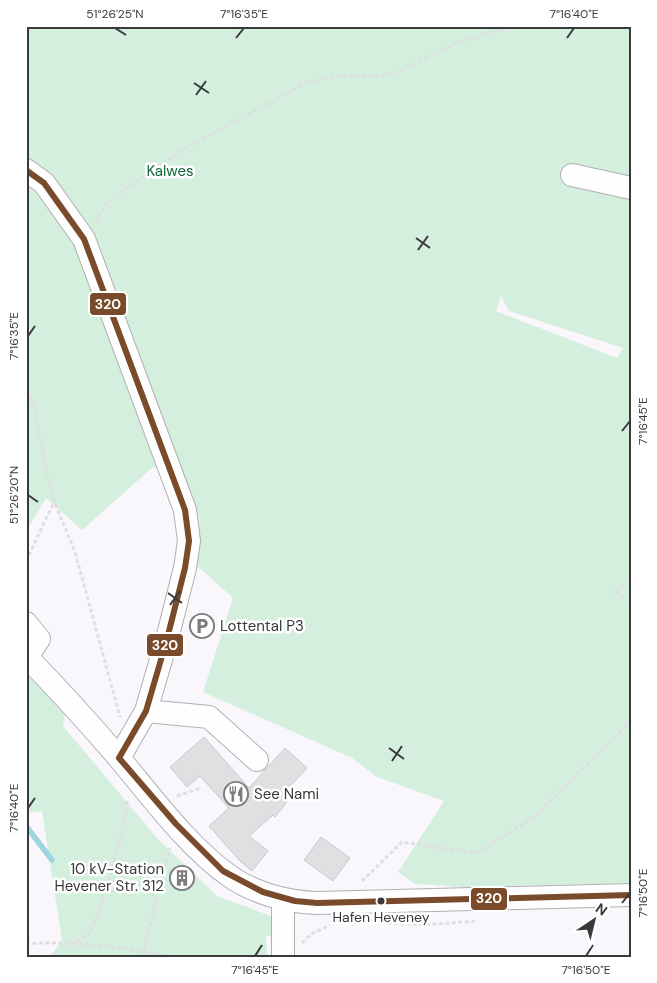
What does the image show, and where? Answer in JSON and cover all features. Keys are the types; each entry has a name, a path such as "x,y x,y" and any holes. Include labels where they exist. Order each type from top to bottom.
{"street":[{"path":"26,170 44,183 84,239 185,510 189,541 185,568 146,711 123,751"},
{"path":"572,175 631,188"},
{"path":"26,622 39,638 27,657 123,751 134,776 170,818 214,864 232,878 270,896 317,903 631,895"},
{"path":"146,711 209,717 257,760"},
{"path":"283,899 283,954"}],"path":[{"path":"84,239 106,205 124,190 221,128 306,83 328,77 377,76 397,72 454,44 512,26"},
{"path":"26,392 33,402 54,501 75,552 123,751"},
{"path":"26,561 54,501"},
{"path":"631,580 615,592 631,604"},
{"path":"360,902 358,886 402,842 476,853 534,817 631,721"},
{"path":"70,944 89,934 104,895 128,805 127,784 134,776"},
{"path":"142,957 162,871 173,798 201,788"},
{"path":"378,923 422,925 484,921"},
{"path":"250,957 283,954 294,950 311,934 328,925 336,924"},
{"path":"26,944 70,944 144,951 172,957"}],"green space":[{"name":"Kalwes","path":"26,26 631,26 631,883 463,887 415,884 398,872 444,801 377,777 352,758 203,692 233,598 194,563 199,519 183,477 153,467 82,530 46,498 26,532","holes":["501,296 509,311 623,348 617,358 496,311"]},
{"path":"26,673 66,708 63,726 157,838 217,896 274,917 275,935 266,936 267,957 50,957 62,940 42,811 26,813"}],"building":[{"name":"See Nami","path":"204,737 249,788 285,748 307,768 281,796 287,802 275,817 273,815 249,836 268,851 252,871 240,861 209,826 229,808 200,776 187,787 170,767"},
{"path":"321,837 350,858 333,881 304,860"}],"waterway":[{"path":"26,826 52,860"}],"transit line":[{"name":"320","path":"26,170 44,183 84,239 185,510 189,541 185,568 167,639 146,711 119,758"},
{"name":"320","path":"119,758 176,824 223,871 263,892 295,901 317,903 631,895"}],"place":[{"name":"Lottental P3","path":"202,626"},
{"name":"See Nami","path":"236,794"},
{"name":"10 kV-Station Hevener Str. 312","path":"182,878"},
{"name":"Hafen Heveney","path":"381,901"}]}
